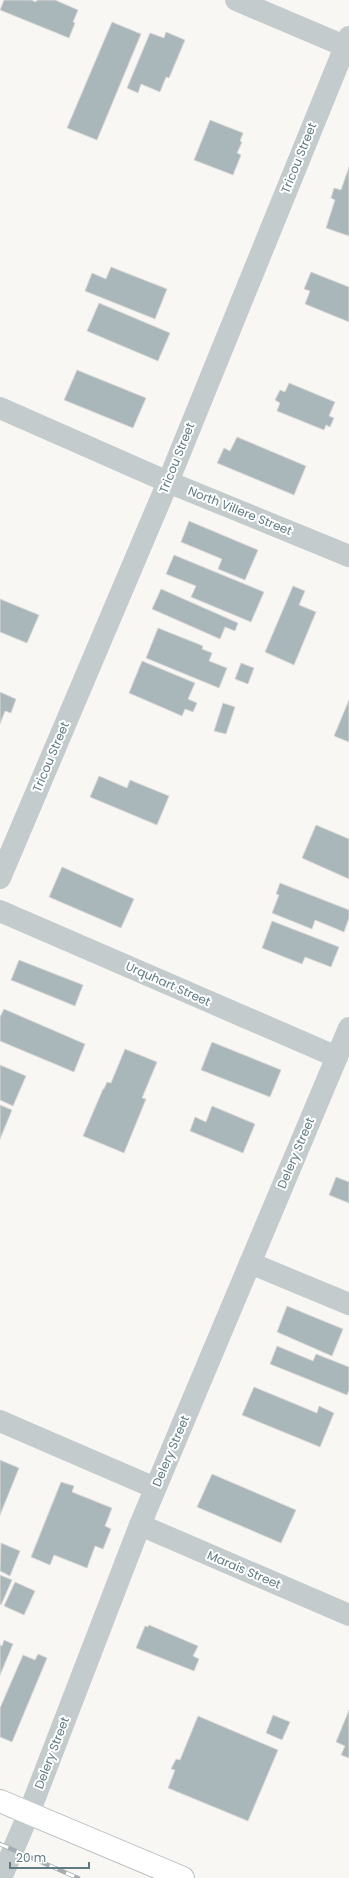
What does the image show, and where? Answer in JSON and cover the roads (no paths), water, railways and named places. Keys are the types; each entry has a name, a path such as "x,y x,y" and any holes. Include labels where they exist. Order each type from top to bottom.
{"main road":[{"path":"0,1801 183,1878"}],"street":[{"path":"236,0 348,44"},
{"name":"Tricou Street","path":"0,878 168,482 348,44"},
{"name":"North Villere Street","path":"0,408 168,482 349,556"},
{"name":"Urquhart Street","path":"0,910 337,1057"},
{"name":"Delery Street","path":"0,1878 29,1813 155,1488 349,1028"},
{"path":"250,1263 349,1304"},
{"path":"0,1421 155,1488"},
{"name":"Marais Street","path":"140,1525 349,1615"}],"railway":[{"path":"0,1844 78,1878"}]}
